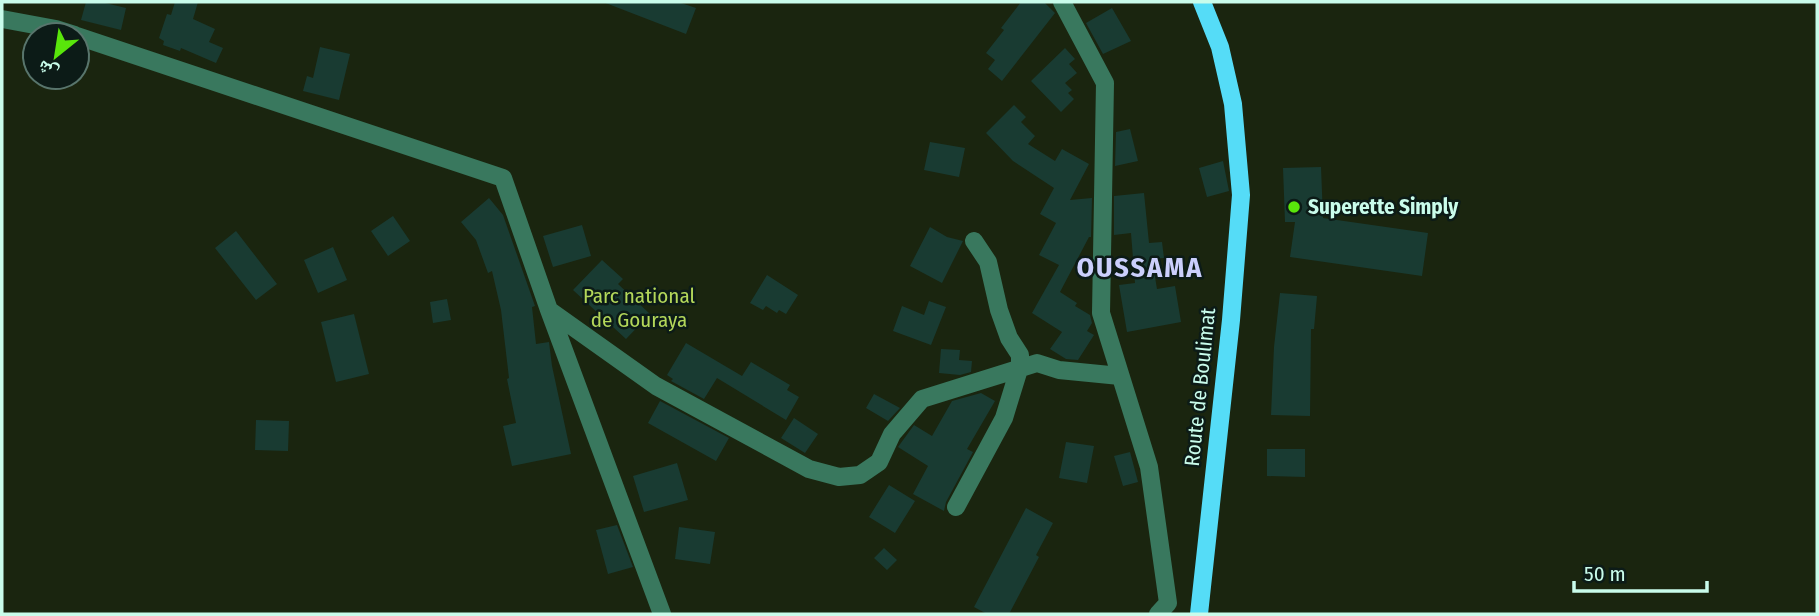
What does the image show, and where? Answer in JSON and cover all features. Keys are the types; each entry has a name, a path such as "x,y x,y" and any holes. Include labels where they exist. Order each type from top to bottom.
{"main road":[{"name":"Route de Boulimat","path":"1199,614 1231,320 1241,195 1233,104 1220,47 1202,2"}],"street":[{"path":"1062,2 1105,83 1101,313 1149,467 1165,610"},
{"path":"2,19 21,23"},
{"path":"91,40 503,178 662,614"},
{"path":"956,507 1003,418 1020,366 1020,355 1009,338 999,310 988,262 974,241"},
{"path":"549,310 656,386 809,469 839,477 860,475 879,462 892,434 922,399 1020,366 1037,363 1059,370 1120,376"}],"green space":[{"name":"Parc national de Gouraya","path":"2,2 1817,2 1817,614 2,614"}],"building":[{"path":"86,2 101,2 126,8 121,30 81,20"},
{"path":"175,2 198,2 193,19 215,29 209,42 223,48 216,63 181,48 180,51 163,45 164,41 159,38 167,14 171,15"},
{"path":"603,2 678,2 696,8 686,34"},
{"path":"1021,2 1044,2 1055,13 1002,81 988,69 995,60 986,53"},
{"path":"1112,8 1131,41 1103,54 1086,23"},
{"path":"320,47 350,54 339,100 303,91 307,76 313,78"},
{"path":"1065,48 1075,59 1069,64 1077,73 1065,83 1072,90 1068,93 1074,99 1061,112 1031,81"},
{"path":"1014,105 1026,117 1021,122 1035,136 1028,144 1055,161 1062,149 1089,164 1070,200 1092,198 1091,237 1060,292 1090,315 1092,323 1087,331 1094,335 1078,360 1066,359 1050,349 1062,332 1032,313 1059,265 1039,255 1056,223 1040,214 1054,188 1013,161 986,133"},
{"path":"1130,129 1138,161 1115,166 1116,132"},
{"path":"930,142 965,148 959,177 924,170"},
{"path":"1223,161 1229,191 1207,197 1199,168"},
{"path":"1321,167 1323,218 1428,233 1422,276 1290,257 1295,222 1285,222 1283,168"},
{"path":"1144,193 1149,243 1162,242 1164,258 1152,259 1157,289 1175,286 1181,322 1127,332 1119,285 1135,283 1131,233 1114,235 1114,196"},
{"path":"489,198 503,215 535,306 532,307 536,344 549,342 571,454 512,466 503,426 516,423 507,379 501,310 492,271 488,273 476,240 461,222"},
{"path":"393,216 410,241 388,256 371,231"},
{"path":"582,225 591,256 553,267 543,236"},
{"path":"930,227 947,237 963,241 942,283 910,266"},
{"path":"236,231 277,284 256,300 215,248"},
{"path":"333,247 347,280 318,293 304,260"},
{"path":"602,260 623,279 618,284 650,314 626,339 573,290"},
{"path":"767,275 798,295 786,314 779,310 777,313 766,306 763,310 750,303"},
{"path":"1280,293 1317,296 1314,329 1311,329 1310,416 1271,415"},
{"path":"447,299 451,320 433,323 430,302"},
{"path":"929,301 946,307 931,345 893,331 902,306 924,315"},
{"path":"354,314 369,374 336,382 321,322"},
{"path":"686,343 742,376 751,362 790,385 787,390 799,397 786,420 717,378 704,399 671,381 673,379 667,375"},
{"path":"941,349 960,350 959,360 972,361 971,372 960,375 939,373"},
{"path":"981,393 995,401 967,449 973,452 946,502 944,511 913,494 928,466 898,447 914,425 932,436 952,401"},
{"path":"874,394 900,408 888,421 866,408"},
{"path":"660,401 729,438 716,461 648,423"},
{"path":"794,418 818,434 805,453 781,438"},
{"path":"256,420 289,421 288,451 255,450"},
{"path":"1066,442 1094,446 1087,483 1059,478"},
{"path":"1267,449 1305,449 1305,477 1267,476"},
{"path":"1130,452 1138,482 1123,486 1114,456"},
{"path":"677,463 688,500 644,512 633,476"},
{"path":"889,485 915,501 895,533 869,517"},
{"path":"1026,508 1053,523 1036,555 1039,557 1009,614 987,614 974,607"},
{"path":"617,525 633,567 608,574 596,530"},
{"path":"679,527 715,532 710,564 675,559"},
{"path":"884,548 897,560 887,570 874,558"}],"place":[{"name":"Superette Simply","path":"1294,207"}],"district":[{"name":"OUSSAMA","path":"1140,267"}]}
